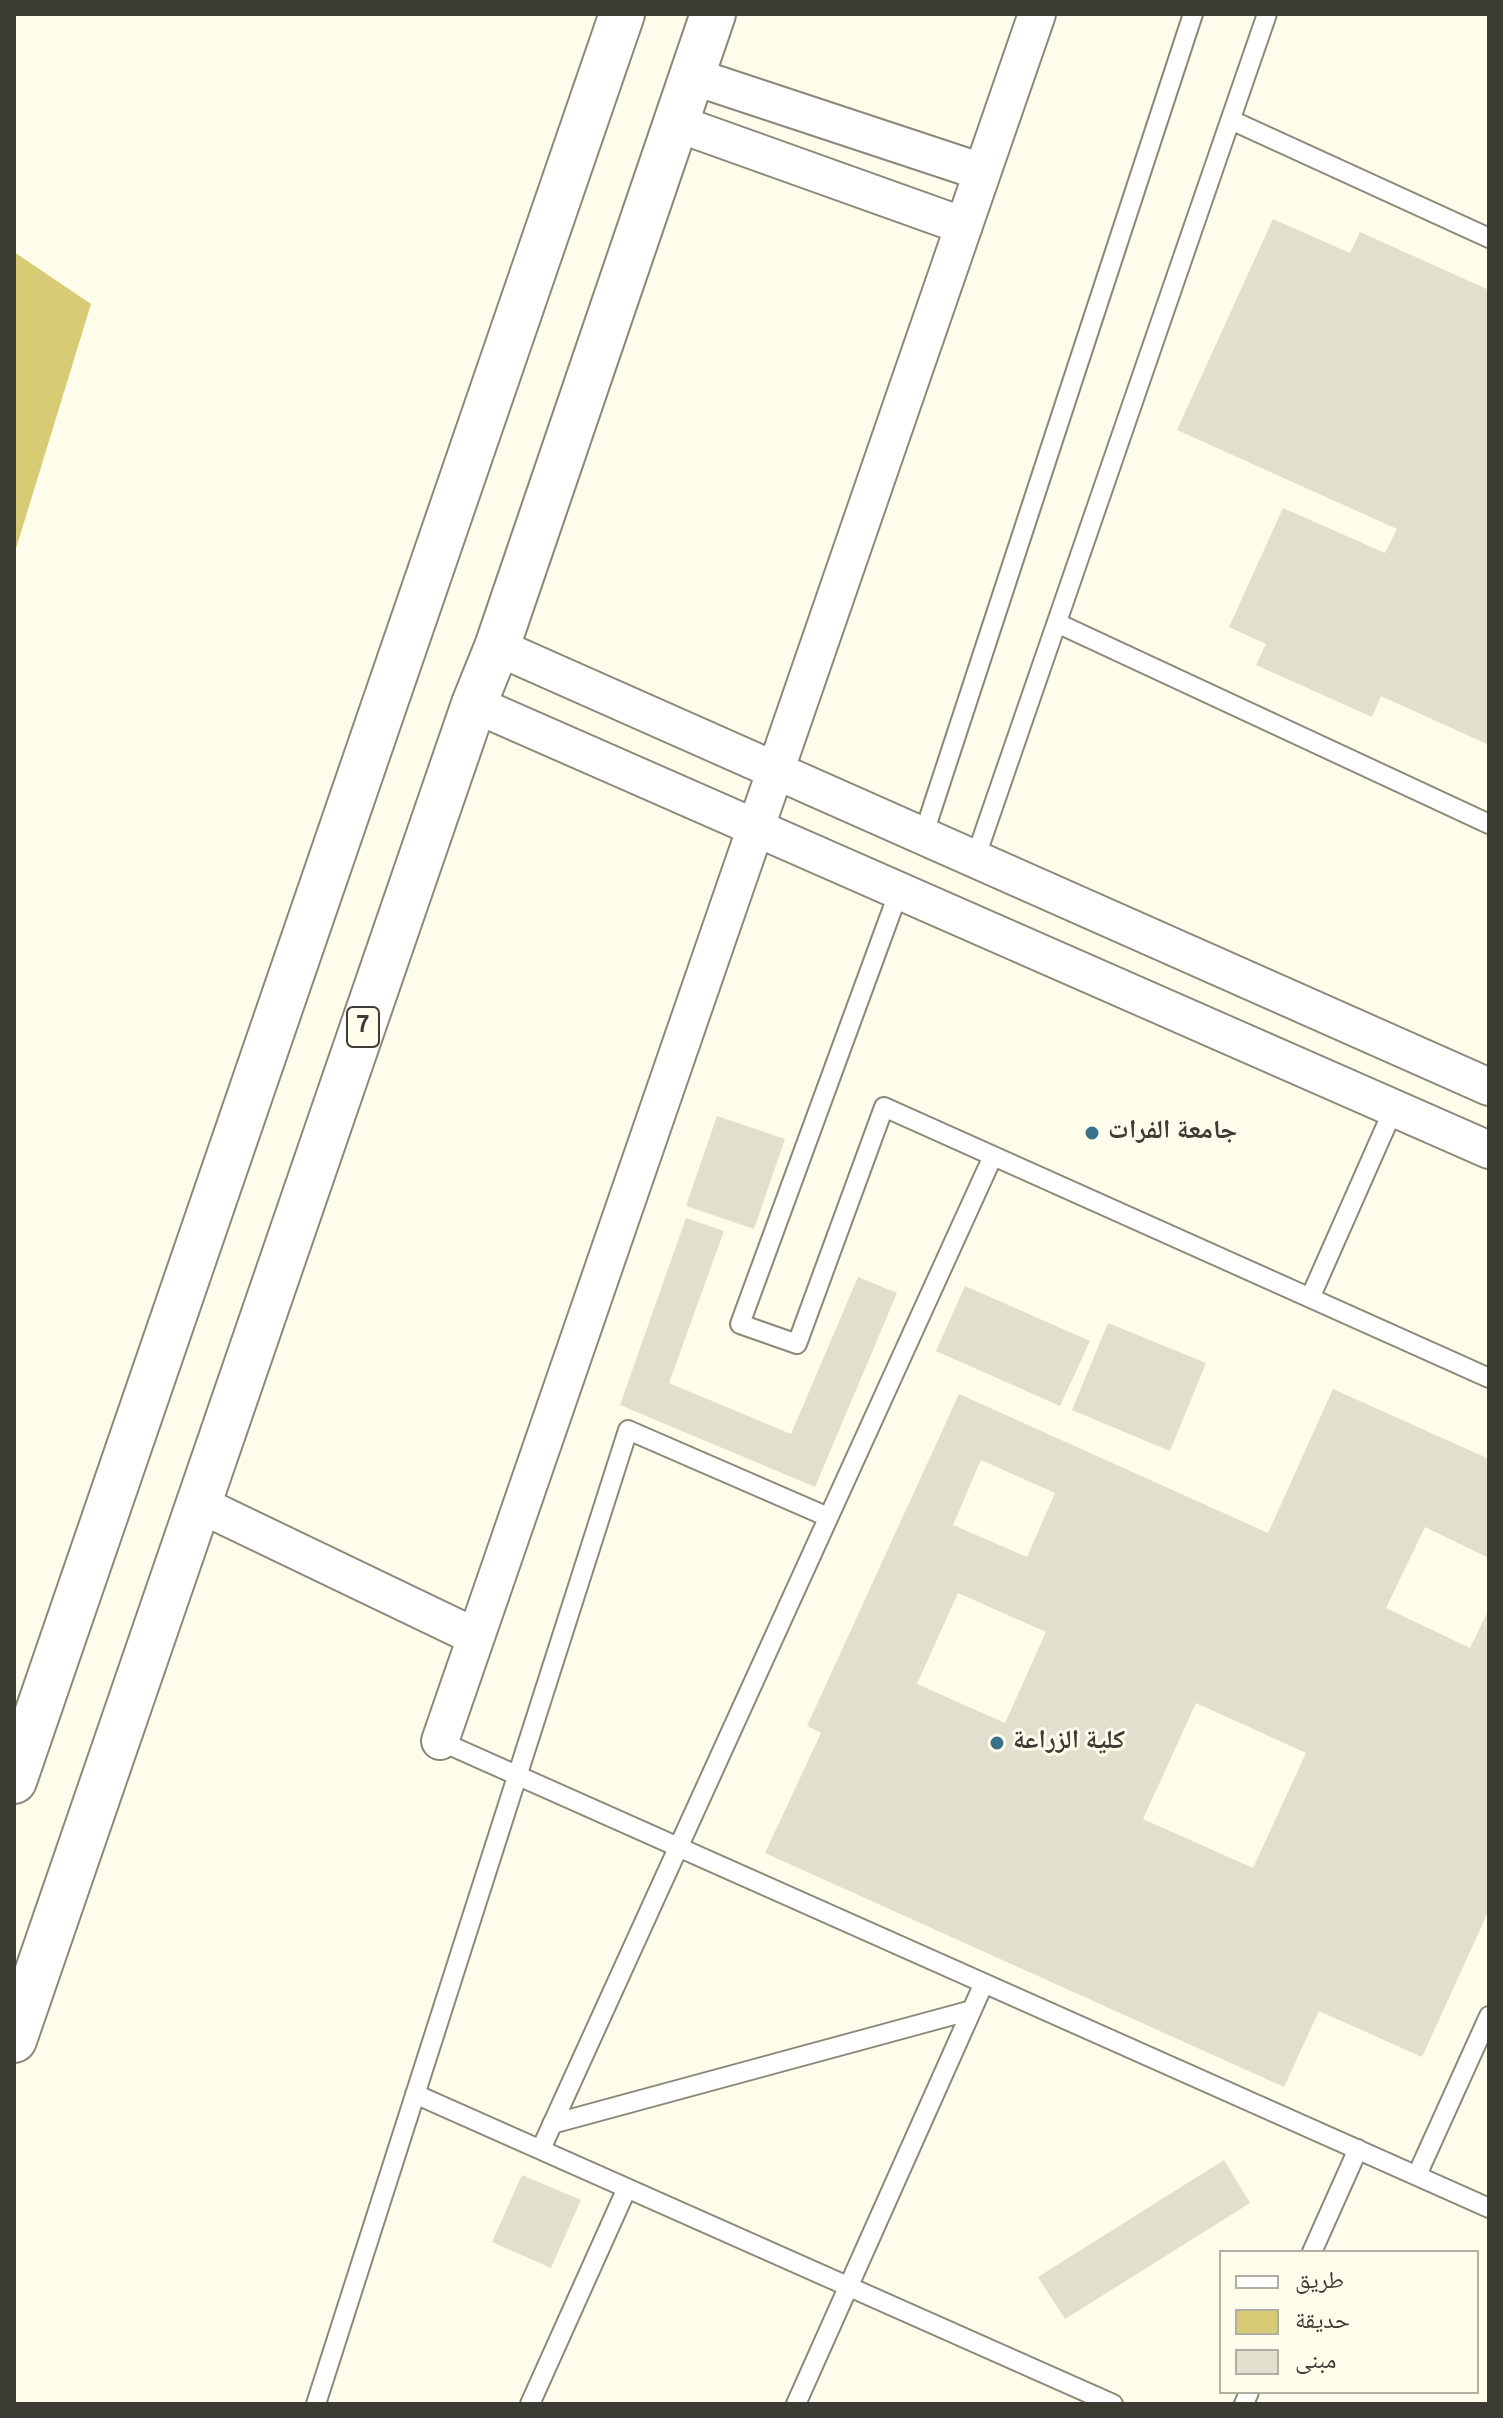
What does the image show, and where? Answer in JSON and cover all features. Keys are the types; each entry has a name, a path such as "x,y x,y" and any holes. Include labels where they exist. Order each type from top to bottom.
{"main road":[{"path":"14,1781 622,14"},
{"name":"7","path":"14,2040 713,14"}],"street":[{"path":"440,1741 1037,14"},
{"path":"692,76 982,172"},
{"path":"676,123 964,226"},
{"path":"497,647 1489,1087"},
{"path":"474,704 1489,1150"},
{"path":"199,1504 476,1637"}],"lane":[{"path":"923,836 1193,14"},
{"path":"975,859 1267,14"},
{"path":"1231,120 1489,238"},
{"path":"1057,623 1489,824"},
{"path":"899,891 740,1324 797,1344 884,1107 1489,1378"},
{"path":"1310,1298 1394,1108"},
{"path":"541,2149 993,1156"},
{"path":"316,2404 628,1430 828,1517"},
{"path":"440,1741 1489,2208"},
{"path":"796,2404 984,1983"},
{"path":"552,2124 972,2010"},
{"path":"1417,2175 1489,2016"},
{"path":"415,2094 1113,2404"},
{"path":"1313,2250 1358,2149"},
{"path":"530,2404 627,2188"}],"green space":[{"path":"14,252 91,304 14,555"}],"building":[{"path":"1273,219 1350,253 1360,232 1489,290 1489,745 1381,696 1372,717 1256,665 1266,644 1229,627 1283,508 1385,553 1397,529 1177,430"},
{"path":"717,1116 785,1139 754,1229 686,1206"},
{"path":"686,1218 724,1231 669,1383 791,1434 858,1277 897,1293 815,1487 620,1405"},
{"path":"965,1286 1090,1341 1060,1406 936,1351"},
{"path":"1108,1323 1206,1363 1170,1451 1072,1410"},
{"name":"كلية الزراعة","path":"1333,1389 1489,1459 1489,1558 1425,1527 1386,1608 1470,1648 1489,1609 1489,1910 1422,2057 1319,2011 1284,2087 765,1853 821,1733 807,1726 959,1394 1268,1533","holes":["981,1460 1055,1493 1027,1557 953,1525","958,1593 1046,1632 1005,1723 917,1684","1196,1703 1306,1753 1253,1868 1143,1819"]},
{"path":"1224,2160 1250,2203 1065,2319 1038,2277"},
{"path":"522,2175 581,2200 551,2268 492,2242"}],"place":[{"name":"جامعة الفرات","path":"1092,1133"},
{"name":"كلية الزراعة","path":"997,1743"}]}
